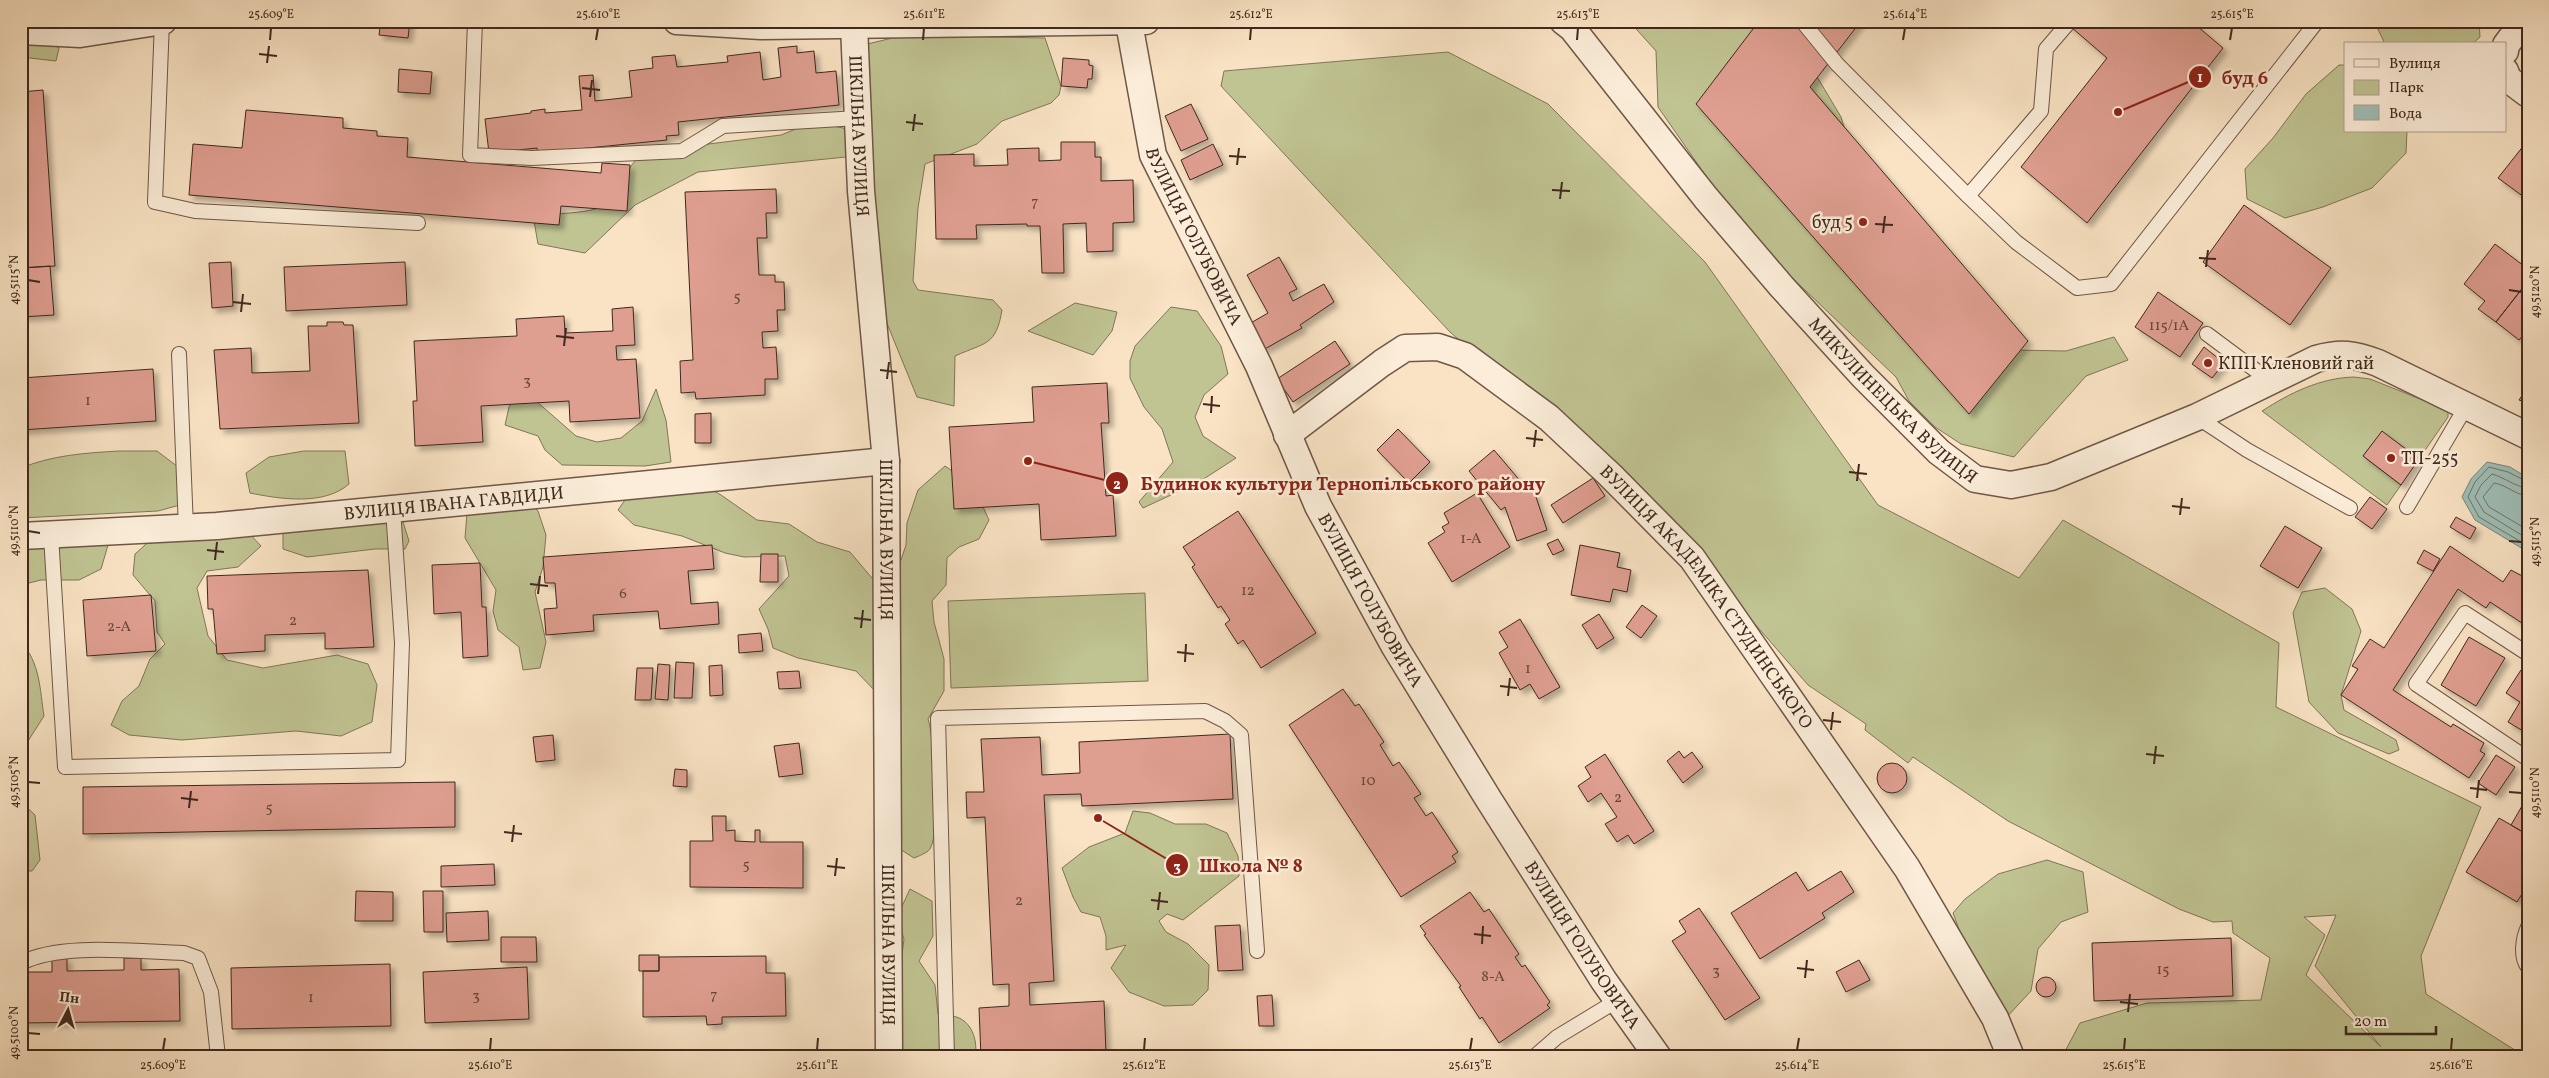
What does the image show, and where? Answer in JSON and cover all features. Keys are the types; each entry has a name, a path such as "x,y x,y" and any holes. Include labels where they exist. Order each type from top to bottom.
{"street":[{"path":"21,31 80,34 162,21"},
{"path":"677,21 760,26 1138,22"},
{"name":"МИКУЛИНЕЦЬКА ВУЛИЦЯ","path":"1563,21 1572,28 1706,198 1857,370 1939,452 1975,479 2011,485 2051,477 2197,417 2316,359 2336,353 2359,356 2467,405 2528,436"},
{"path":"2506,45 2524,21"},
{"name":"ВУЛИЦЯ ГОЛУБОВИЧА","path":"1138,22 1153,155 1259,366 1318,506 1394,647 1488,800 1618,1000 1658,1057"},
{"name":"ШКІЛЬНА ВУЛИЦЯ","path":"861,24 858,118 861,191 886,461 889,1057"},
{"path":"2506,74 2508,79 2528,94"},
{"name":"ВУЛИЦЯ АКАДЕМІКА СТУДИНСЬКОГО","path":"1287,435 1382,363 1405,348 1438,347 1465,356 1549,418 1610,475 1692,558 1907,868 1995,1018 2011,1057"},
{"name":"ВУЛИЦЯ ІВАНА ГАВДИДИ","path":"21,536 186,528 886,461"}],"lane":[{"path":"162,21 155,202 195,211 418,223"},
{"path":"474,21 470,155 532,158 682,151 724,126 858,118"},
{"path":"1802,21 1837,64 1968,196 2016,242 2077,288 2111,284 2315,24 2311,21"},
{"path":"1968,196 2041,111 2046,49 2070,21"},
{"path":"2208,334 2270,381"},
{"path":"179,354 186,528"},
{"path":"2407,507 2467,405"},
{"path":"2197,417 2247,450 2350,508"},
{"path":"51,535 65,766 398,760 402,643 393,509"},
{"path":"2528,654 2465,613 2416,684 2528,759"},
{"path":"947,1057 938,718 1205,711 1225,721 1241,734 1257,951"},
{"path":"2528,927 2524,937 2524,962 2528,967"},
{"path":"21,963 34,956 58,950 184,953 198,958 211,992 218,1057"},
{"path":"1534,1057 1557,1037 1618,1000"}],"green space":[{"path":"1629,21 1841,21 1813,70 1841,117 1856,165 2015,350 2066,351 2114,337 2128,360 2086,376 2014,457 1961,444 1935,427 1909,401 1896,377 1784,270 1722,199 1658,107 1656,51"},
{"path":"2374,21 2479,21 2480,37 2474,42 2384,42"},
{"path":"21,24 59,48 56,61 21,57"},
{"path":"905,35 1045,38 1061,86 1059,95 1051,103 1002,121 977,144 925,164 918,208 913,281 918,290 993,300 1002,310 1000,322 993,337 982,345 955,356 954,406 917,397 875,294 863,45"},
{"path":"1448,52 1548,104 1705,262 1878,505 2019,578 2063,520 2279,643 2276,707 2481,807 2421,956 2426,994 2526,1057 2062,1057 2080,1023 2147,1003 2261,1000 2270,958 2233,933 2232,921 2213,922 2179,909 2008,821 1913,757 1908,763 1865,730 1866,724 1808,685 1654,508 1450,332 1221,86 1224,71","holes":["2336,915 2315,966 2381,1047 2306,975 2325,935 2304,917"]},
{"path":"2339,65 2344,65 2344,132 2407,132 2406,153 2372,188 2323,207 2285,218 2247,199 2245,169 2273,138 2306,94"},
{"path":"813,122 858,131 846,157 698,172 635,205 585,253 538,244 533,215 583,212 602,207 616,197 634,162 652,151 781,135"},
{"path":"1075,303 1117,312 1112,331 1093,355 1028,331"},
{"path":"1171,307 1197,311 1221,346 1228,374 1204,395 1195,417 1203,436 1236,458 1199,482 1143,508 1139,502 1173,462 1162,429 1144,407 1130,378 1130,361 1135,346"},
{"path":"2354,377 2370,379 2443,408 2448,413 2448,417 2419,459 2382,432 2363,456 2401,485 2387,505 2262,411 2283,398 2317,383"},
{"path":"656,389 666,420 671,462 645,466 562,465 545,450 538,436 505,425 509,407 519,390 536,401 576,436 597,442 621,438 642,421"},
{"path":"119,451 157,451 182,470 180,505 158,511 21,518 21,468 57,457"},
{"path":"304,451 345,451 349,484 327,496 315,498 288,499 250,493 246,473 269,457"},
{"path":"945,466 973,485 989,520 979,539 959,547 947,558 946,585 932,601 934,622 944,659 944,691 928,719 935,765 935,824 930,849 914,858 895,846 877,693 856,671 798,658 773,648 768,629 759,609 789,576 785,556 744,557 725,553 682,536 634,525 618,510 630,493 705,486 757,520 789,524 817,542 850,552 877,584 899,566 906,545 907,523 918,490"},
{"path":"521,494 538,511 546,535 543,567 535,592 546,642 540,668 523,670 519,647 498,630 493,611 496,590 465,538 467,513"},
{"path":"402,519 409,541 405,549 375,549 307,557 283,549 283,532"},
{"path":"69,528 108,545 101,569 79,580 41,580 21,585 21,538"},
{"path":"245,529 261,546 238,567 207,571 197,588 208,636 227,660 263,668 337,655 368,664 377,685 372,722 341,736 296,731 182,740 129,735 111,725 122,701 139,686 150,659 165,644 157,632 155,601 133,575 135,554 154,537"},
{"path":"2325,588 2352,609 2361,631 2341,695 2344,710 2396,740 2399,750 2389,754 2338,733 2309,702 2293,613 2302,592"},
{"path":"1145,593 1148,681 951,688 948,601"},
{"path":"21,643 36,667 44,716 21,752"},
{"path":"21,802 35,815 40,860 32,871 21,871"},
{"path":"1133,811 1150,813 1175,824 1206,824 1227,833 1238,856 1239,876 1183,920 1167,914 1159,921 1166,932 1188,944 1209,965 1208,990 1193,1005 1164,1006 1129,992 1111,968 1126,945 1106,950 1106,936 1100,917 1081,912 1062,868 1089,847 1125,833"},
{"path":"2047,860 2083,872 2088,912 2061,922 2038,949 2031,991 2005,1019 1975,973 1953,913 1965,899 1998,874"},
{"path":"910,889 932,901 933,936 919,961 935,985 938,1014 957,1017 968,1025 975,1040 975,1057 889,1057 904,939 897,917"}],"water":[{"path":"2487,462 2510,467 2528,478 2528,552 2475,520 2462,497 2471,479"}],"building":[{"path":"381,21 410,21 408,38 379,35"},
{"name":"буд 5","path":"1759,21 1861,21 1810,87 2028,341 1969,414 1696,104"},
{"path":"2064,21 2191,21 2223,48 2087,223 2021,167 2107,58"},
{"path":"797,46 797,53 814,51 816,73 836,71 839,105 678,122 679,135 666,136 667,140 538,153 537,148 489,153 485,119 531,113 531,111 545,109 545,113 582,110 579,76 593,75 595,101 632,97 629,71 653,68 652,57 675,55 677,67 728,62 727,56 760,52 763,80 781,77 778,48"},
{"path":"1063,58 1089,60 1089,65 1093,66 1092,79 1088,79 1087,88 1061,86"},
{"path":"399,69 432,72 430,94 398,92"},
{"path":"43,90 55,266 21,268 21,92"},
{"path":"1191,104 1208,139 1181,151 1165,116"},
{"path":"246,110 343,118 343,128 377,131 377,136 408,138 407,157 601,173 602,163 630,165 627,211 561,206 559,225 189,195 193,144 242,148"},
{"path":"2528,140 2528,200 2498,178"},
{"path":"1061,142 1095,142 1095,157 1101,157 1101,181 1133,180 1134,222 1113,223 1113,251 1087,252 1086,223 1063,224 1064,273 1042,273 1040,226 1027,226 1027,224 976,225 977,239 936,239 934,155 974,154 974,166 1008,165 1007,149 1039,148 1039,161 1061,160"},
{"path":"1213,144 1223,165 1190,180 1181,160"},
{"path":"776,189 777,213 766,213 767,238 757,238 759,275 775,275 775,282 784,282 785,310 777,310 778,331 762,332 763,348 776,347 778,379 765,379 765,395 696,399 695,392 681,393 680,361 693,360 685,192"},
{"path":"2244,205 2331,268 2290,325 2203,262"},
{"path":"2495,244 2528,269 2528,281 2496,322 2478,309 2485,301 2464,284"},
{"path":"1279,257 1297,289 1289,293 1293,301 1324,284 1334,302 1300,325 1302,328 1263,350 1249,324 1268,313 1247,275"},
{"path":"231,262 233,306 212,308 209,263"},
{"path":"405,262 407,305 286,311 284,267"},
{"path":"50,266 54,315 21,317 21,268"},
{"path":"2528,281 2528,333 2526,332 2519,340 2496,322"},
{"path":"2158,292 2203,323 2180,357 2135,327"},
{"path":"633,307 635,345 616,346 617,360 636,359 640,418 570,422 569,401 481,406 483,442 415,446 413,401 417,401 414,341 517,336 516,319 564,316 565,333 613,331 612,309"},
{"path":"327,322 343,322 344,325 353,325 359,423 220,429 214,350 251,348 252,373 310,371 308,326 327,326"},
{"path":"1335,341 1350,364 1293,402 1277,379"},
{"name":"КПП Кленовий гай","path":"2204,347 2224,363 2212,378 2192,364"},
{"path":"153,369 156,421 21,430 21,378"},
{"path":"1107,383 1109,423 1101,423 1106,496 1113,495 1116,536 1041,540 1039,504 954,509 949,427 1034,422 1032,387"},
{"path":"2528,387 2528,403 2519,400"},
{"path":"711,413 711,443 695,443 695,414"},
{"path":"1398,429 1430,462 1409,483 1377,450"},
{"name":"ТП-255","path":"2382,431 2419,459 2401,485 2363,456"},
{"path":"1494,450 1527,489 1534,491 1547,530 1517,541 1505,507 1501,510 1469,471"},
{"path":"1593,478 1605,496 1563,523 1551,505"},
{"path":"1477,493 1510,547 1452,582 1428,543 1445,532 1442,527 1449,523 1444,513"},
{"path":"2370,497 2387,509 2372,529 2355,517"},
{"path":"1238,511 1316,633 1261,668 1243,640 1238,644 1225,624 1230,620 1221,606 1218,608 1192,567 1195,565 1183,547"},
{"path":"2456,517 2476,528 2470,539 2450,527"},
{"path":"2285,526 2322,548 2298,588 2260,566"},
{"path":"1558,539 1564,550 1553,555 1547,544"},
{"path":"712,545 714,569 688,571 691,604 718,602 719,624 660,629 658,611 593,615 594,631 546,635 544,609 557,608 555,583 545,583 543,557"},
{"path":"1580,545 1620,553 1617,567 1631,570 1627,592 1613,589 1610,602 1571,595"},
{"path":"2450,546 2503,582 2511,570 2524,577 2525,574 2528,576 2528,627 2490,602 2486,608 2458,589 2393,690 2451,727 2453,724 2484,743 2480,751 2485,754 2469,778 2341,695 2358,669 2352,666 2370,639 2384,648"},
{"path":"2424,550 2440,559 2433,571 2417,563"},
{"path":"761,554 778,554 778,582 760,582"},
{"path":"480,563 482,607 486,607 488,656 463,658 461,612 434,614 432,565"},
{"path":"368,570 374,647 325,649 325,633 265,635 265,651 217,654 213,609 208,609 207,576"},
{"path":"151,595 156,651 87,656 83,600"},
{"path":"1642,605 1657,616 1641,638 1626,627"},
{"path":"1599,614 1614,638 1597,649 1582,625"},
{"path":"1520,619 1560,687 1539,699 1530,684 1520,690 1499,653 1508,647 1499,632"},
{"path":"761,633 763,651 739,653 738,635"},
{"path":"2469,637 2505,658 2476,706 2441,685"},
{"path":"676,662 694,663 692,698 674,698"},
{"path":"658,664 670,665 668,700 655,699"},
{"path":"722,665 723,695 710,696 709,666"},
{"path":"637,668 653,668 651,700 635,700"},
{"path":"2521,670 2528,674 2528,734 2508,722 2520,702 2506,693"},
{"path":"799,671 801,688 779,689 777,672"},
{"path":"1343,689 1355,706 1359,704 1384,742 1380,745 1393,766 1399,762 1421,794 1414,798 1426,816 1432,812 1458,852 1452,856 1456,862 1401,897 1289,725"},
{"path":"1230,734 1233,799 1082,806 1081,794 1044,795 1054,981 1029,983 1030,1005 1104,1001 1106,1053 1089,1054 1089,1057 1076,1057 1076,1053 1058,1055 1058,1057 981,1057 979,1008 1009,1006 1009,984 993,985 985,817 967,818 966,792 984,792 981,739 1040,737 1042,775 1080,773 1079,742"},
{"path":"553,735 555,760 536,762 533,737"},
{"path":"799,743 803,774 779,777 774,746"},
{"path":"1679,751 1684,758 1692,752 1703,767 1683,783 1667,761"},
{"path":"1605,754 1654,831 1634,844 1628,835 1617,842 1605,824 1617,817 1601,793 1588,802 1578,786 1591,777 1585,767"},
{"path":"2496,755 2515,767 2496,795 2478,783"},
{"path":"1892,763 1903,767 1907,778 1903,789 1892,793 1881,789 1877,778 1881,767"},
{"path":"675,769 687,770 687,787 673,786"},
{"path":"455,782 455,827 83,834 83,787"},
{"path":"2522,806 2528,809 2528,835 2511,825"},
{"path":"712,816 726,816 726,831 735,830 735,841 755,842 755,830 760,830 760,842 803,842 803,888 690,887 690,841 713,841"},
{"path":"2499,818 2528,835 2528,884 2517,902 2466,872"},
{"path":"494,864 495,885 441,887 441,866"},
{"path":"1841,871 1854,892 1822,913 1825,918 1760,959 1731,913 1796,872 1808,891"},
{"path":"356,891 393,892 393,921 355,921"},
{"path":"423,891 443,891 443,932 424,932"},
{"path":"1470,892 1484,912 1489,909 1519,954 1515,957 1522,967 1525,965 1550,1002 1547,1005 1550,1008 1499,1043 1482,1017 1480,1019 1459,987 1461,986 1424,935 1426,934 1420,926"},
{"path":"1699,908 1760,998 1725,1020 1672,941 1686,932 1679,921"},
{"path":"488,911 489,940 447,942 446,913"},
{"path":"1240,925 1243,970 1218,971 1215,926"},
{"path":"501,937 536,937 537,962 501,962"},
{"path":"2231,938 2233,996 2094,1001 2092,943"},
{"path":"639,955 659,955 659,971 639,971"},
{"path":"766,956 766,973 785,973 786,1016 722,1017 722,1024 707,1025 706,1016 643,1017 643,971 659,971 659,957"},
{"path":"67,958 67,971 124,970 124,958 141,958 141,970 179,969 180,1021 21,1023 21,972 52,972 52,959"},
{"path":"1859,960 1870,980 1846,992 1836,972"},
{"path":"390,964 391,1026 232,1029 231,968"},
{"path":"527,967 529,1019 425,1023 423,972"},
{"path":"2046,977 2053,980 2056,987 2053,994 2046,997 2039,994 2036,987 2039,980"},
{"path":"1272,995 1274,1026 1259,1026 1257,996"}],"place":[{"name":"буд 6","path":"2118,112"},
{"name":"буд 5","path":"1863,222"},
{"name":"КПП Кленовий гай","path":"2208,363"},
{"name":"ТП-255","path":"2391,458"},
{"name":"Будинок культури Тернопільського району","path":"1028,461"},
{"name":"Школа № 8","path":"1098,818"}]}
